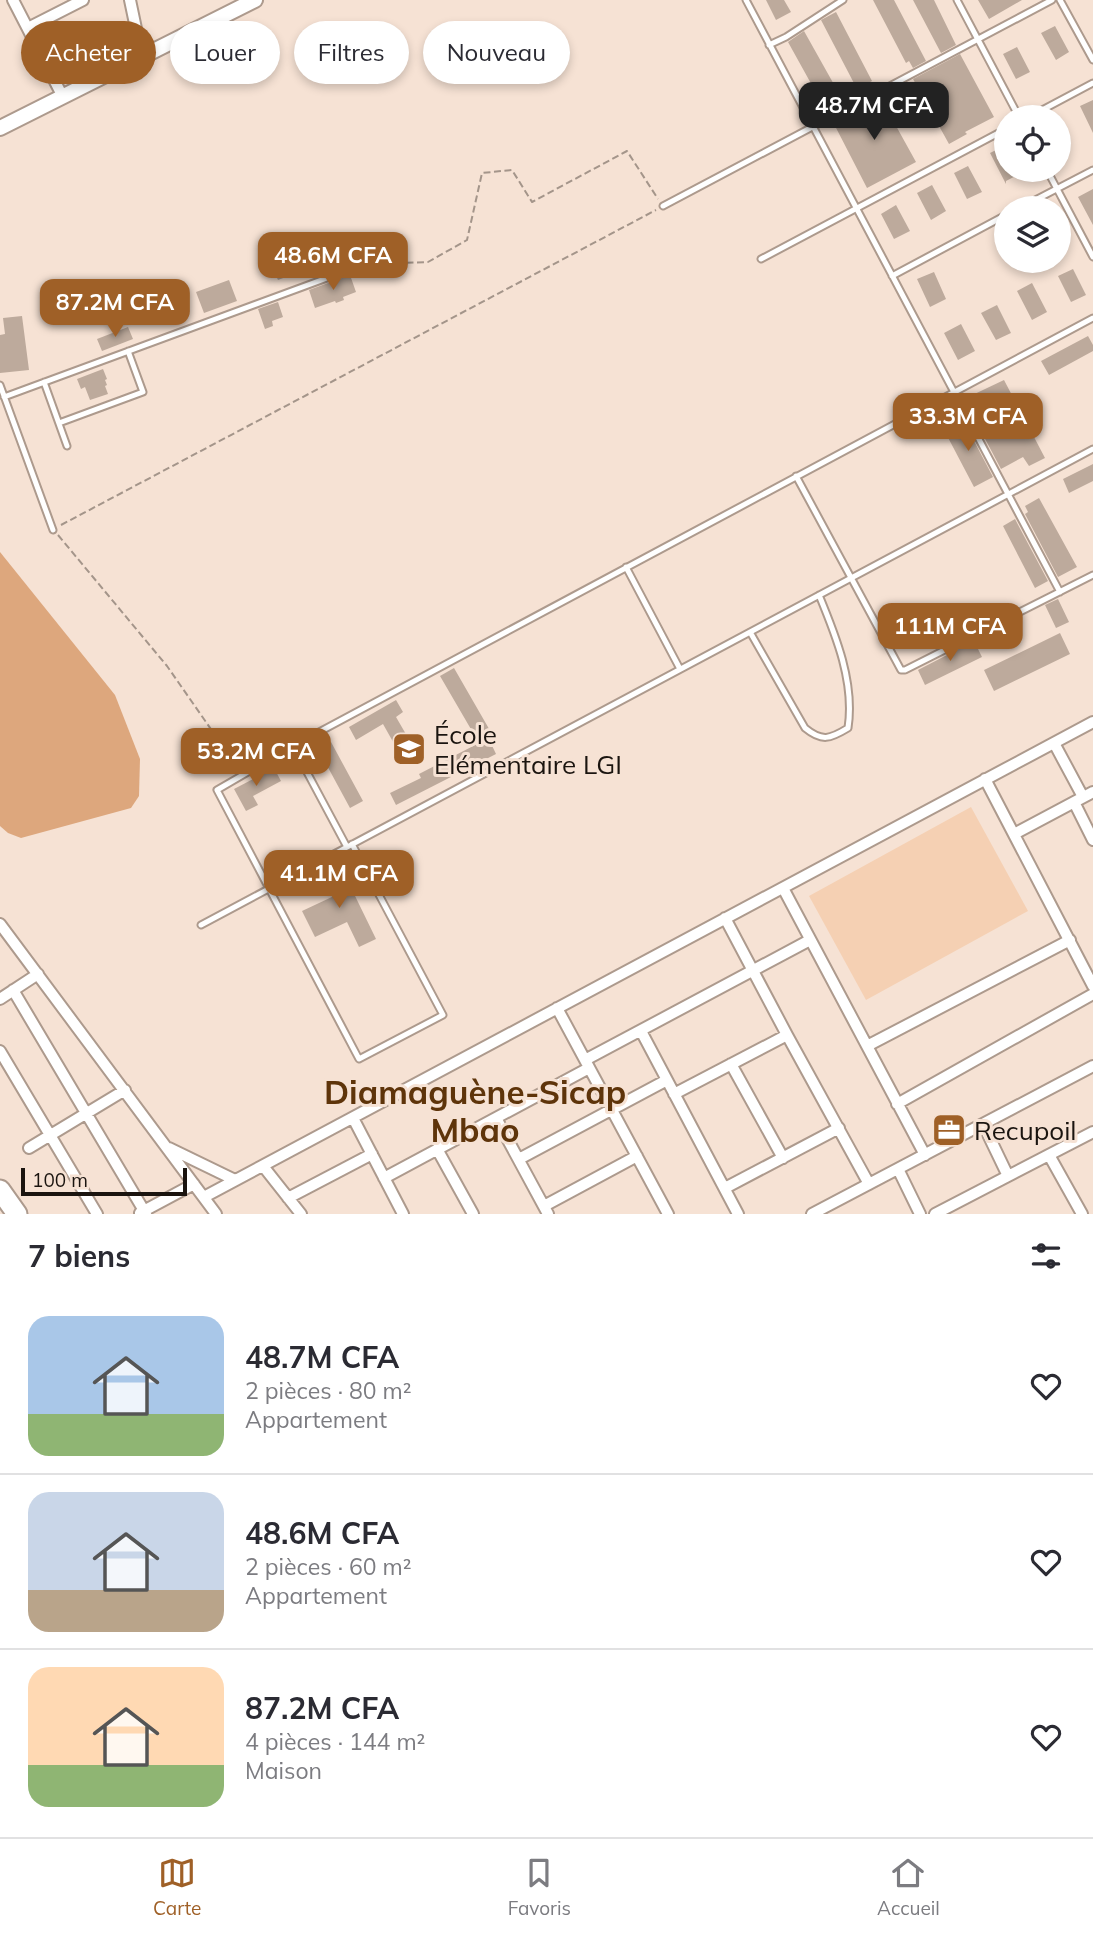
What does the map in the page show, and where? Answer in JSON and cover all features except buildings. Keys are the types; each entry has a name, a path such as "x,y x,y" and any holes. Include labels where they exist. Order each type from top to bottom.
{"highway":[{"path":"0,1190 17,1214"}],"street":[{"path":"13,0 24,21"},
{"path":"42,21 83,0"},
{"path":"130,0 134,21"},
{"path":"156,50 255,0"},
{"path":"56,84 63,97"},
{"path":"1,125 89,84"},
{"path":"204,1197 1093,722"},
{"path":"1054,743 1083,797 1093,840"},
{"path":"985,779 1093,986"},
{"path":"1014,834 1083,797"},
{"path":"783,888 925,1155"},
{"path":"725,918 869,1184"},
{"path":"0,924 216,1214"},
{"path":"384,1178 496,1118 640,1031 810,940"},
{"path":"867,1046 1070,940"},
{"path":"0,999 38,974"},
{"path":"13,990 143,1213 194,1184"},
{"path":"897,1104 1093,994"},
{"path":"557,1008 668,1214"},
{"path":"640,1031 738,1214"},
{"path":"674,1094 786,1035"},
{"path":"0,1051 97,1214"},
{"path":"731,1064 783,1158"},
{"path":"812,1214 826,1211 869,1184 1093,1066"},
{"path":"519,1159 667,1080"},
{"path":"29,1148 125,1090"},
{"path":"353,1118 403,1214"},
{"path":"496,1118 546,1210 637,1156"},
{"path":"983,1124 1008,1176"},
{"path":"724,1188 839,1129"},
{"path":"935,1214 1093,1132"},
{"path":"166,1146 235,1180"},
{"path":"437,1149 473,1214"},
{"path":"288,1198 372,1154"},
{"path":"1049,1155 1082,1214"},
{"path":"263,1166 301,1214"},
{"path":"898,1169 920,1214"}],"lane":[{"path":"746,0 1059,592"},
{"path":"769,44 786,37 842,0"},
{"path":"957,0 1012,105"},
{"path":"663,206 1052,0"},
{"path":"1060,0 1093,61"},
{"path":"1052,105 1093,83"},
{"path":"761,258 994,135"},
{"path":"1043,196 1093,170"},
{"path":"1053,182 1093,257"},
{"path":"892,276 994,221"},
{"path":"4,397 365,264"},
{"path":"293,746 443,1015 359,1059 217,790 293,746 1093,318"},
{"path":"59,423 143,392 128,351"},
{"path":"44,382 67,446"},
{"path":"0,386 53,530"},
{"path":"201,925 1093,449"},
{"path":"796,476 901,670 1093,575"},
{"path":"626,567 680,669"},
{"path":"750,632 805,728 816,737 825,738 838,734 848,728 850,713 847,677 819,595"}],"path":[{"path":"243,775 167,666 53,530 663,206 627,151 532,202 512,170 482,173 467,240 429,262 365,264"}],"shaded area":[{"path":"0,552 115,695 140,759 139,796 131,808 21,838 8,833 0,826"},
{"path":"971,807 1028,911 866,1000 809,896"}],"place":[{"name":"École Elémentaire LGI","path":"409,749"},
{"name":"Recupoil","path":"949,1130"}],"district":[{"name":"Diamaguène-Sicap Mbao","path":"475,1110"}]}
